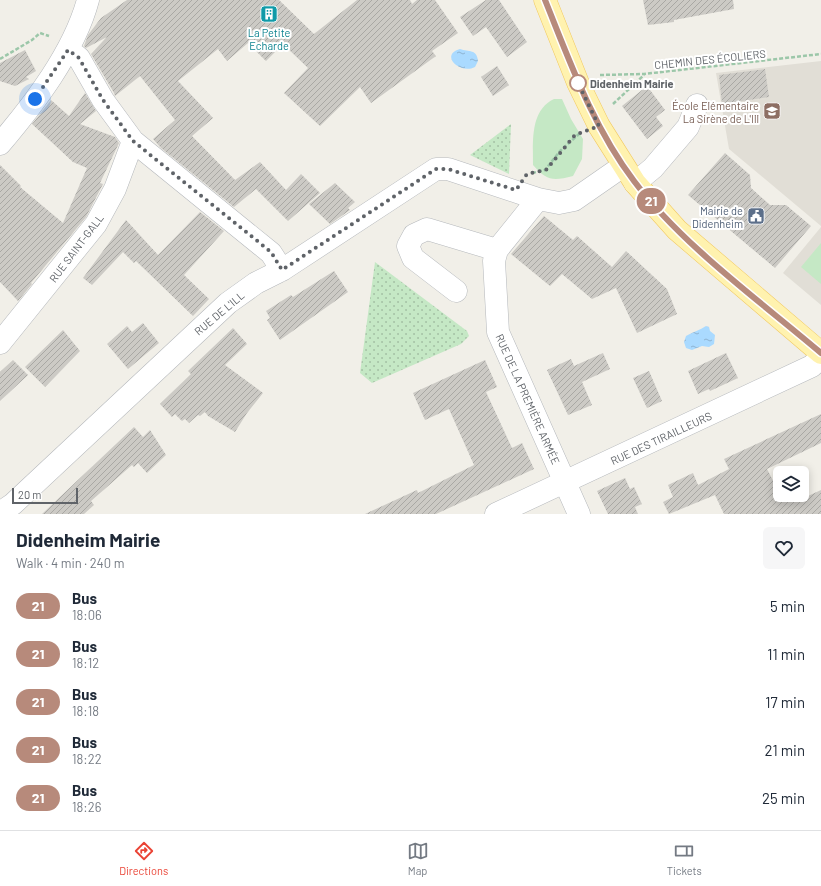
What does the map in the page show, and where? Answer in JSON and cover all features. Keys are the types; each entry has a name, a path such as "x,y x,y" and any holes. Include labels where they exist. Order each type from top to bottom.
{"main road":[{"path":"545,0 578,83 599,126 629,174 676,230 821,354"}],"street":[{"path":"0,144 60,64 68,50 88,0"},
{"path":"68,50 79,58 103,100 133,141 271,252 282,270"},
{"name":"RUE DE L'ILL","path":"9,510 228,303 256,284 282,270 436,169 448,169 538,198 559,203 574,200 629,174 653,168 688,127 697,105"},
{"name":"RUE SAINT-GALL","path":"0,343 96,224 115,189 133,141"},
{"path":"456,291 413,258 408,246 414,235 427,229 497,250 538,198"},
{"name":"RUE DE LA PREMIÈRE ARMÉE","path":"497,250 494,261 498,332 579,514"},
{"name":"RUE DES TIRAILLEURS","path":"496,514 812,366 821,354"}],"path":[{"path":"0,59 32,40 40,33 48,36"},
{"name":"CHEMIN DES ÉCOLIERS","path":"600,75 644,74 821,54"},
{"path":"516,190 527,174 546,170 575,135 599,126 616,116 613,104 644,74"}],"shaded area":[{"name":"École Elémentaire La Sirène de L'Ill","path":"821,61 821,226 729,149 716,73"},
{"path":"821,227 821,305 783,273"}],"green space":[{"path":"554,99 562,99 571,119 583,139 582,159 573,176 560,179 547,177 533,165 534,128 541,111 546,104"},
{"path":"511,124 509,174 470,155"},
{"path":"821,243 821,284 801,267"},
{"path":"375,262 467,331 469,336 461,344 372,383 360,373"}],"water":[{"path":"460,49 476,54 478,61 475,67 469,69 463,68 454,63 451,55"},
{"path":"706,326 709,327 710,331 715,335 714,344 709,347 702,346 692,350 686,348 684,342 686,336"}],"building":[{"path":"127,0 279,0 314,34 357,0 410,0 412,4 417,0 435,0 458,33 432,51 436,56 371,103 360,87 320,126 284,93 308,68 283,44 266,61 248,43 227,61 218,49 178,81 213,118 192,136 235,180 260,162 286,190 301,174 320,193 288,221 256,189 234,207 161,148 153,139 175,120 140,76 115,96 91,54 107,37 86,48 84,46 88,35 101,18"},
{"path":"486,0 499,0 527,42 507,57 486,27 473,36 460,17"},
{"path":"643,0 733,0 734,9 674,20 674,22 648,25"},
{"path":"25,50 36,71 26,77 29,79 15,86 0,81 0,63"},
{"path":"497,66 509,85 493,96 481,77"},
{"path":"765,69 769,97 722,104 719,75"},
{"path":"647,86 665,110 656,117 663,126 647,139 622,106"},
{"path":"85,93 96,111 80,124 115,137 119,143 100,183 103,184 86,217 31,283 32,284 18,301 0,282 0,165 21,186 20,187 63,223 87,168 73,162 32,124 51,100 69,116"},
{"name":"Mairie de Didenheim","path":"725,153 750,175 751,188 770,205 786,205 811,226 775,268 688,195"},
{"path":"335,183 355,202 348,208 350,210 330,224 309,204"},
{"path":"200,212 224,231 184,275 209,299 193,316 136,261 134,263 123,252 92,285 83,278 126,220 158,255"},
{"path":"544,216 573,240 577,236 612,267 626,251 667,289 677,314 637,333 616,288 592,299 562,274 550,286 511,254"},
{"path":"334,271 348,292 280,340 267,320 270,318 266,311 291,295 293,297"},
{"path":"143,323 159,343 128,369 107,344 127,326 132,332"},
{"path":"233,328 247,344 225,365 263,393 247,413 235,432 208,416 205,412 200,416 198,415 189,423 185,419 182,421 175,414 172,417 160,404 191,374 188,371"},
{"path":"63,330 80,351 45,387 25,367"},
{"path":"603,353 610,369 582,382 592,405 568,415 547,370 571,359 574,366"},
{"path":"726,353 738,378 710,391 709,389 698,394 688,371"},
{"path":"13,360 28,375 0,401 0,372"},
{"path":"485,360 497,387 486,392 512,448 522,443 534,469 436,514 365,514 417,490 418,493 474,465 449,409 425,420 413,393"},
{"path":"649,371 662,401 647,408 633,378"},
{"path":"821,414 821,443 767,469 773,481 773,502 809,502 809,496 821,490 821,514 724,514 715,495 669,514 663,502 673,497 668,485 693,473 698,485 729,469 724,459"},
{"path":"134,427 143,437 150,430 166,455 147,473 138,463 134,467 132,465 91,501 94,505 84,514 42,514"},
{"path":"625,478 630,489 634,487 642,504 635,507 638,514 608,514 597,491"}],"bus line":[{"name":"21","path":"545,0 578,83 599,126 623,166 635,182 676,230 821,353"}],"place":[{"name":"La Petite Echarde","path":"269,14"},
{"name":"Didenheim Mairie","path":"578,83"},
{"name":"École Elémentaire La Sirène de L'Ill","path":"772,111"},
{"name":"Mairie de Didenheim","path":"756,216"}],"route":[{"path":"35,99 68,50 79,58 103,100 133,141 271,252 282,270 436,169 448,169 516,190 527,174 546,170 560,151 575,135 599,126 578,83"}]}
